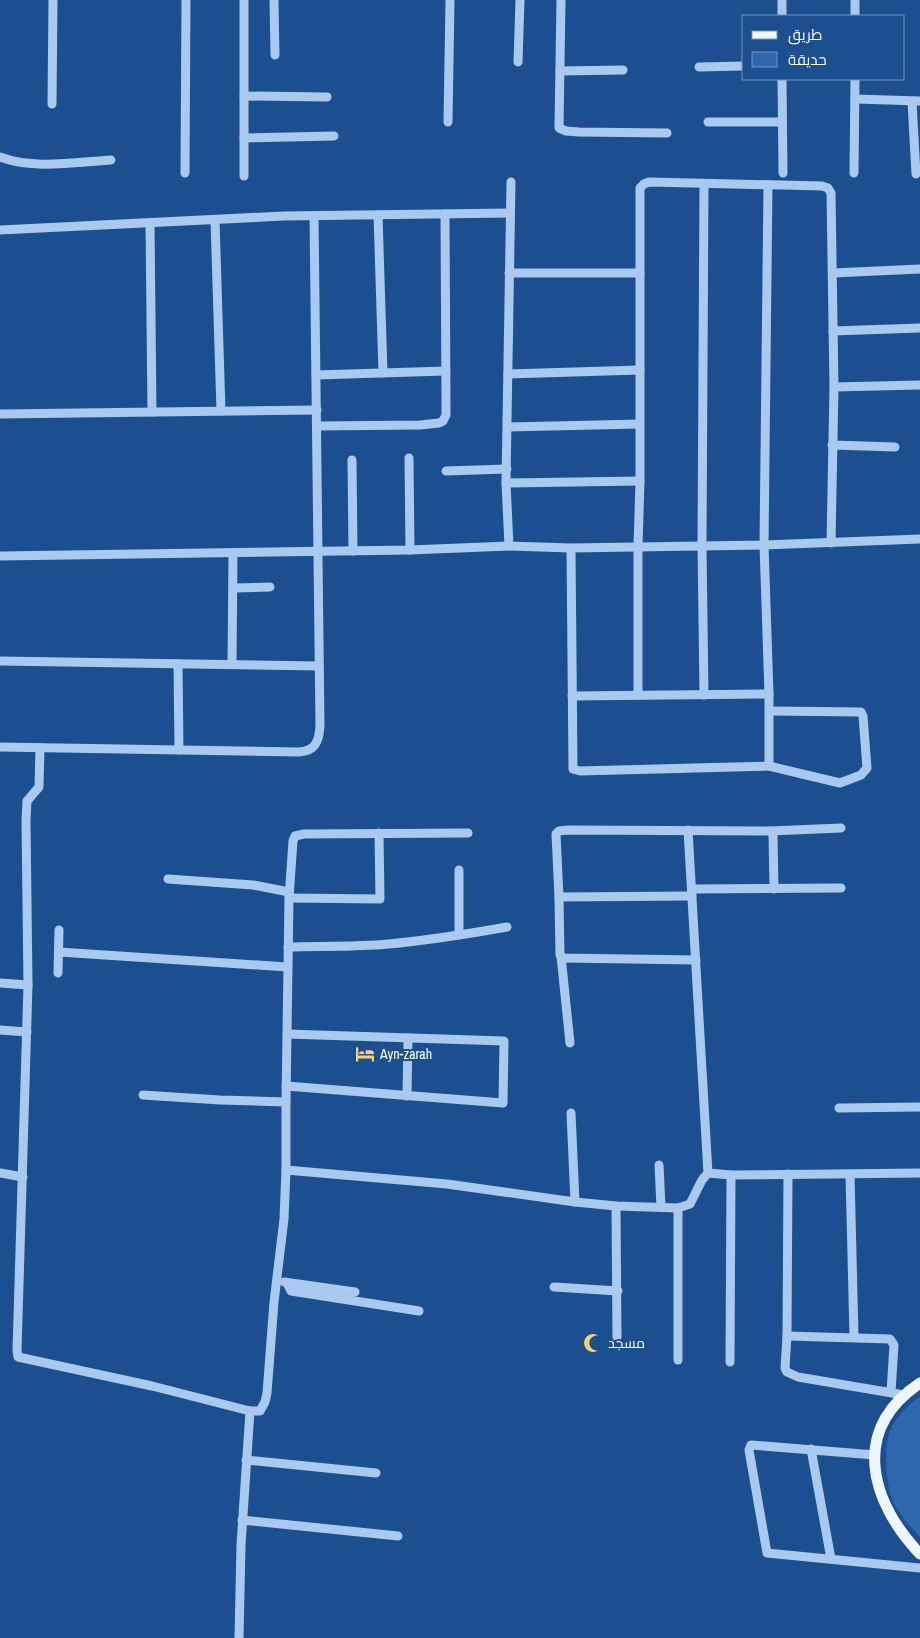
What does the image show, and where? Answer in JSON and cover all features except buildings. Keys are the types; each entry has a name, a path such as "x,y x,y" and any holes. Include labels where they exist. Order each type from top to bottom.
{"main road":[{"path":"920,1383 895,1404 885,1419 878,1435 875,1455 876,1480 887,1510 904,1536 920,1554"}],"street":[{"path":"52,104 53,0"},
{"path":"185,173 186,0"},
{"path":"244,0 244,176"},
{"path":"274,0 275,55"},
{"path":"448,122 450,0"},
{"path":"518,62 520,0"},
{"path":"562,0 559,128 566,131 579,132 667,133"},
{"path":"782,0 782,15"},
{"path":"855,0 855,15"},
{"path":"699,67 742,66"},
{"path":"560,71 623,70"},
{"path":"782,80 783,173"},
{"path":"854,173 855,80"},
{"path":"244,96 327,97"},
{"path":"855,99 916,102 916,174"},
{"path":"708,122 782,122"},
{"path":"244,138 334,136"},
{"path":"0,157 17,162 41,164 111,160"},
{"path":"509,546 506,483 510,182"},
{"path":"638,695 640,188 644,184 649,182 822,186 828,188 831,193 834,388 831,543"},
{"path":"704,184 702,546 704,695"},
{"path":"768,186 764,545 770,712 769,766"},
{"path":"0,230 314,216 510,213"},
{"path":"317,426 439,423 443,421 446,415 445,214"},
{"path":"378,215 383,373"},
{"path":"0,747 299,752 312,749 316,745 319,737 319,666 314,216"},
{"path":"215,220 221,411"},
{"path":"150,223 152,412"},
{"path":"833,273 920,269"},
{"path":"509,273 640,273"},
{"path":"833,330 920,328"},
{"path":"508,374 640,370"},
{"path":"316,375 446,372"},
{"path":"834,388 920,385"},
{"path":"0,414 317,410"},
{"path":"508,427 640,424"},
{"path":"832,445 895,447"},
{"path":"409,458 410,550"},
{"path":"352,460 353,551"},
{"path":"446,471 507,469"},
{"path":"506,483 640,481"},
{"path":"0,556 318,552 509,546 571,548 764,545 920,539"},
{"path":"571,548 572,766 576,770 769,766 840,783 861,775 867,768 863,716 861,712 770,712"},
{"path":"232,664 233,553"},
{"path":"233,588 270,587"},
{"path":"0,661 319,666"},
{"path":"178,664 179,750"},
{"path":"572,696 769,694"},
{"path":"40,748 39,787 27,801 26,820 28,985 18,1358 152,1386 250,1411 260,1411 265,1402 276,1281 284,1219 289,895 293,841 295,836 304,834 468,833"},
{"path":"570,1043 561,956 555,837 560,831 770,831 841,828"},
{"path":"286,1170 483,1188 575,1202 616,1206 678,1208 690,1204 694,1200 702,1180 708,1173 688,830"},
{"path":"770,831 773,833 774,889"},
{"path":"168,879 253,885 289,895 380,899 379,833"},
{"path":"459,870 459,935"},
{"path":"559,897 841,888"},
{"path":"288,947 388,944 507,927"},
{"path":"58,973 60,930"},
{"path":"59,952 288,967"},
{"path":"561,956 569,959 696,960"},
{"path":"0,983 28,985"},
{"path":"0,1030 27,1032"},
{"path":"286,1086 503,1103 504,1040 287,1034"},
{"path":"407,1096 408,1038"},
{"path":"143,1094 286,1102"},
{"path":"838,1108 920,1107"},
{"path":"571,1113 575,1202"},
{"path":"659,1165 660,1207"},
{"path":"708,1173 731,1175 920,1172"},
{"path":"0,1173 23,1177"},
{"path":"788,1174 787,1336 785,1368 787,1372 791,1375 904,1395"},
{"path":"850,1174 854,1337"},
{"path":"730,1362 731,1175"},
{"path":"616,1206 618,1338"},
{"path":"678,1208 678,1360"},
{"path":"276,1281 355,1292"},
{"path":"287,1282 291,1291 419,1311"},
{"path":"554,1288 618,1291"},
{"path":"787,1336 890,1338 894,1345 891,1392"},
{"path":"239,1638 242,1520 250,1411"},
{"path":"875,1455 751,1445 749,1450 767,1553 920,1568"},
{"path":"811,1449 831,1559"},
{"path":"246,1460 376,1473"},
{"path":"242,1520 398,1536"}],"green space":[{"path":"920,1397 920,1537 902,1516 892,1499 886,1462 888,1437 892,1426 902,1412"}],"place":[{"name":"Ayn-zarah","path":"365,1054"},
{"name":"مسجد","path":"593,1343"}]}
